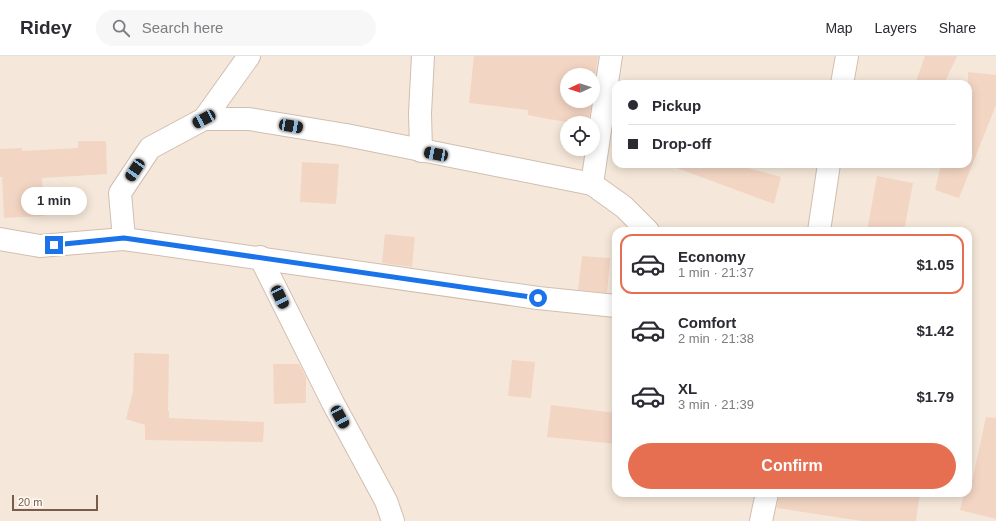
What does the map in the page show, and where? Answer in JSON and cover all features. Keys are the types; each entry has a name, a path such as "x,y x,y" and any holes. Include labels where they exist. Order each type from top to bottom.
{"street":[{"path":"124,238 120,193 150,148 204,119 249,56"},
{"path":"421,151 420,112 423,56"},
{"path":"592,184 611,56"},
{"path":"843,80 847,56"},
{"path":"204,119 250,119 346,135 592,184 624,207 644,227"},
{"path":"819,227 828,168"},
{"path":"0,239 40,246 124,238 538,298 612,306"},
{"path":"260,257 333,403 386,501 393,521"},
{"path":"761,521 766,497"}],"shaded area":[{"path":"0,56 996,56 996,521 0,521"}],"building":[{"path":"474,56 598,56 596,68 560,68 560,108 591,108 589,116 560,116 560,121 528,115 528,110 469,103"},
{"path":"925,56 957,56 946,80 916,80"},
{"path":"968,72 996,75 996,105 972,165 972,80 968,80"},
{"path":"78,141 106,141 107,174 42,178 44,216 4,218 2,177 0,177 0,149 22,148 22,151 78,148"},
{"path":"302,162 339,164 336,204 300,202"},
{"path":"677,168 748,168 781,177 774,204"},
{"path":"940,168 971,168 959,198 935,190"},
{"path":"877,176 913,183 905,227 868,227"},
{"path":"385,234 415,237 412,267 382,263"},
{"path":"582,256 610,258 607,293 578,290"},
{"path":"134,353 169,354 169,418 264,422 263,442 145,440 145,425 126,419 133,391"},
{"path":"512,360 535,362 531,398 508,396"},
{"path":"273,364 299,364 306,377 306,403 274,404"},
{"path":"551,405 612,413 612,444 547,437"},
{"path":"986,417 996,418 996,519 960,510 963,497 972,497 972,482"},
{"path":"778,497 919,497 916,521 862,521 777,508"}],"route":[{"path":"54,245 124,238 538,298"}]}
